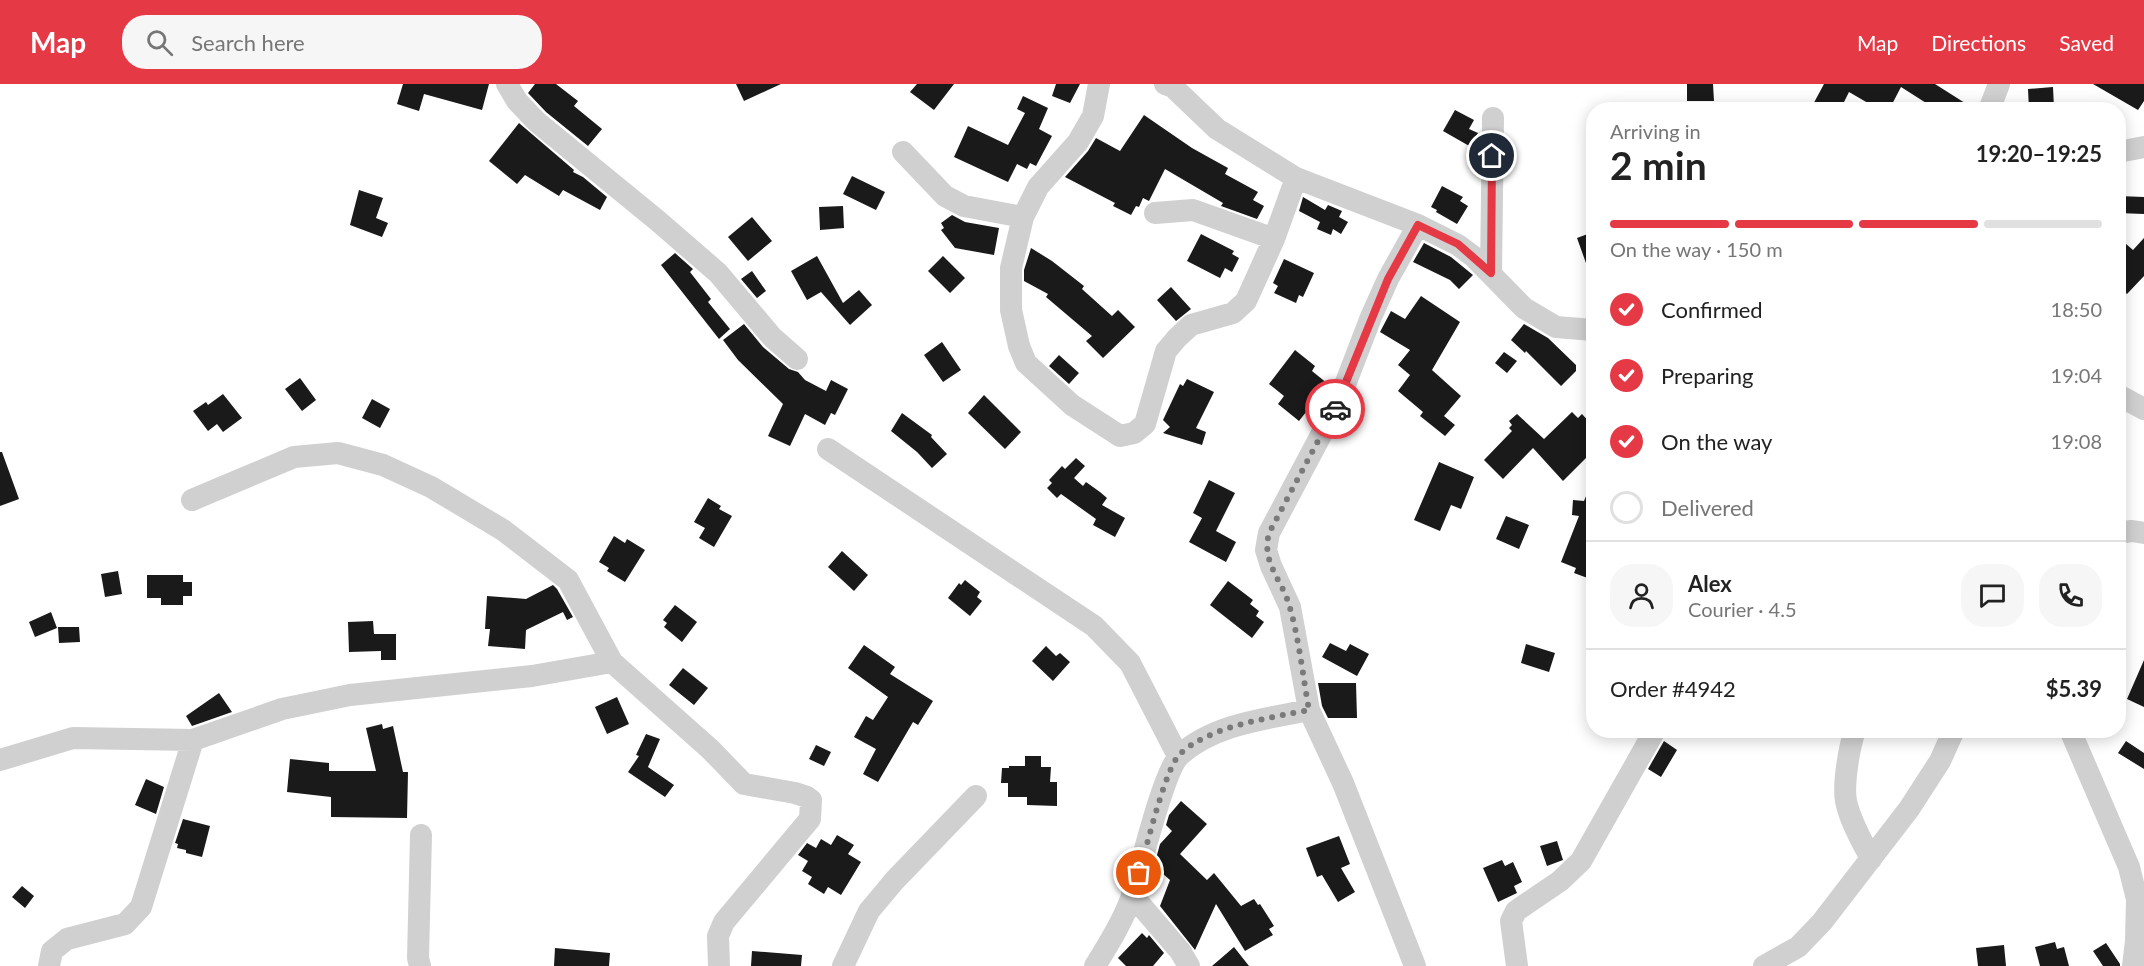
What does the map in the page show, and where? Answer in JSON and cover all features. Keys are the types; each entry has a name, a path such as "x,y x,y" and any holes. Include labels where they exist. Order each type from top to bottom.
{"street":[{"path":"507,84 517,101 537,122 718,273 772,338 797,359"},
{"path":"1099,84 1093,116 1078,142 1038,187 1023,217 1011,268 1011,310 1026,363 1072,405 1120,436 1134,434 1145,424 1166,351 1191,325 1233,313 1246,301 1274,238 1296,178"},
{"path":"1165,84 1173,87 1216,129 1296,178 1418,225 1458,244 1491,273 1524,308 1556,327 1586,329"},
{"path":"1992,102 1999,84"},
{"path":"1491,273 1493,118"},
{"path":"2126,150 2144,147"},
{"path":"903,152 945,196 964,206 1023,217"},
{"path":"1155,213 1192,210 1274,238"},
{"path":"1415,966 1343,783 1309,710 1290,607 1266,550 1269,533 1338,403 1379,298 1418,225"},
{"path":"2126,399 2144,409"},
{"path":"828,449 1094,626 1130,663 1178,756"},
{"path":"192,500 294,457 338,453 383,465 431,487 503,530 568,580 612,663 710,749 744,784 795,793 807,796 811,800 810,819 724,922 718,936 719,966"},
{"path":"2126,532 2144,533"},
{"path":"0,760 73,738 193,740 282,709 350,694 532,676 612,663"},
{"path":"1095,966 1117,930 1132,895 1165,784 1178,756 1202,740 1235,726 1309,710"},
{"path":"1517,966 1511,921 1516,911 1560,880 1581,861 1650,738"},
{"path":"1853,738 1846,800 1851,819 1871,859"},
{"path":"1764,966 1798,947 1822,922 1915,799 1940,761 1950,738"},
{"path":"2073,738 2129,867 2137,899 2133,966"},
{"path":"49,966 52,951 67,939 125,924 141,907 193,740"},
{"path":"843,966 869,911 895,880 976,796"},
{"path":"420,966 418,958 421,835"},
{"path":"1132,895 1179,951 1188,966"}],"building":[{"path":"403,84 489,84 482,110 424,94 419,111 397,104"},
{"path":"535,84 556,84 578,101 574,106 602,129 588,146 546,112 528,93"},
{"path":"736,84 781,84 744,101"},
{"path":"917,84 954,84 934,110 910,92"},
{"path":"1056,84 1080,84 1070,103 1052,96"},
{"path":"1687,84 1713,84 1714,101 1687,101"},
{"path":"1824,84 1935,84 1963,102 1925,102 1901,87 1893,102 1866,102 1849,92 1844,102 1814,102"},
{"path":"2093,84 2144,84 2144,101 2138,110"},
{"path":"2053,87 2054,102 2029,102 2028,89"},
{"path":"1023,96 1048,108 1039,129 1052,136 1036,166 1030,163 1027,169 1017,164 1008,182 954,157 968,126 1008,145 1025,113 1017,109"},
{"path":"1455,110 1474,120 1469,129 1478,133 1471,147 1443,131"},
{"path":"1144,115 1192,148 1228,168 1225,174 1258,192 1253,200 1264,206 1257,219 1221,206 1223,203 1165,169 1149,201 1143,198 1139,207 1136,206 1131,215 1113,206 1115,203 1065,177 1088,151 1096,138 1120,151"},
{"path":"519,123 574,170 573,172 583,177 607,197 600,210 563,190 559,196 525,175 517,184 489,161"},
{"path":"852,176 885,192 876,210 843,194"},
{"path":"1442,186 1463,197 1460,201 1468,206 1457,224 1431,207"},
{"path":"359,190 383,198 376,218 388,223 382,237 350,225"},
{"path":"2126,196 2144,197 2144,214 2126,213"},
{"path":"1303,197 1325,210 1328,205 1342,211 1339,217 1348,222 1341,234 1333,229 1331,235 1317,229 1320,222 1299,211"},
{"path":"843,206 844,228 820,230 819,207"},
{"path":"952,215 965,222 999,228 994,255 955,248 941,230 944,228 941,223"},
{"path":"752,217 772,241 748,261 728,237"},
{"path":"1201,234 1234,251 1232,254 1239,258 1232,272 1225,268 1220,278 1187,261"},
{"path":"1586,235 1586,263 1577,238"},
{"path":"2144,238 2144,276 2127,294 2126,244 2133,250"},
{"path":"1424,243 1451,257 1473,275 1459,289 1450,280 1413,262"},
{"path":"1031,248 1084,286 1082,289 1112,316 1118,310 1135,327 1103,358 1086,341 1092,336 1046,297 1048,294 1024,281 1024,270"},
{"path":"675,253 693,269 690,272 711,299 708,302 730,329 719,339 661,265"},
{"path":"817,256 843,303 859,290 872,305 850,325 821,292 807,300 791,271"},
{"path":"943,256 965,278 950,293 928,271"},
{"path":"1284,259 1314,273 1303,297 1299,295 1296,303 1274,293 1278,286 1273,283"},
{"path":"752,271 766,291 757,298 741,279"},
{"path":"1171,287 1191,309 1176,321 1157,300"},
{"path":"1421,296 1460,322 1432,370 1461,396 1444,416 1455,425 1445,436 1420,416 1423,412 1398,391 1410,375 1398,365 1410,350 1380,332 1391,311 1405,319"},
{"path":"744,324 763,347 789,369 798,372 805,380 826,391 831,380 848,389 835,415 831,413 825,425 805,414 790,446 768,436 783,404 738,360 723,340"},
{"path":"1524,324 1548,338 1576,365 1576,371 1561,386 1526,351 1525,353 1511,340"},
{"path":"942,342 961,370 943,382 924,355"},
{"path":"1295,350 1315,366 1312,371 1328,384 1299,421 1278,404 1284,396 1269,384"},
{"path":"1504,352 1517,361 1507,373 1495,363"},
{"path":"1059,355 1079,373 1069,384 1049,366"},
{"path":"300,378 316,400 302,411 285,389"},
{"path":"1187,379 1214,392 1196,428 1206,432 1202,445 1163,433 1170,427 1163,420 1180,384 1183,386"},
{"path":"223,394 242,418 223,432 217,424 208,431 193,411 206,402 208,405"},
{"path":"984,395 1021,432 1005,449 968,413"},
{"path":"372,399 390,409 380,428 362,418"},
{"path":"1572,412 1578,418 1582,414 1586,418 1586,458 1563,481 1533,448 1503,479 1484,460 1512,431 1509,428 1512,425 1509,421 1517,414 1544,439"},
{"path":"902,413 932,435 931,437 947,454 932,468 917,452 891,431"},
{"path":"0,452 2,452 19,499 0,506"},
{"path":"1076,458 1085,466 1074,478 1083,486 1086,482 1100,492 1107,498 1102,505 1125,518 1115,537 1093,525 1096,519 1061,494 1057,498 1047,488 1052,483 1049,480 1062,466 1065,469"},
{"path":"1439,462 1474,477 1461,509 1451,505 1440,531 1414,520"},
{"path":"1209,480 1235,493 1216,531 1236,542 1226,562 1189,542 1202,518 1193,513"},
{"path":"1586,496 1586,577 1574,573 1576,568 1561,562 1579,516 1572,515 1573,500 1584,501"},
{"path":"708,498 721,506 719,509 732,516 714,547 699,538 705,528 694,522"},
{"path":"1506,516 1529,525 1519,549 1496,539"},
{"path":"614,536 625,543 627,539 645,550 625,582 607,571 609,568 599,562"},
{"path":"842,551 868,575 854,591 828,567"},
{"path":"118,571 122,594 105,597 101,574"},
{"path":"147,575 183,575 183,582 192,582 192,596 183,596 183,605 161,605 161,598 147,598"},
{"path":"965,580 980,592 977,597 982,601 970,616 948,598 959,583 961,585"},
{"path":"1228,581 1253,600 1250,604 1259,611 1256,616 1264,622 1252,638 1210,605"},
{"path":"553,585 573,617 567,620 563,612 526,630 525,649 488,646 490,629 485,629 487,596 526,599"},
{"path":"675,605 697,622 682,642 664,627 667,623 663,620"},
{"path":"51,612 57,628 35,637 29,622"},
{"path":"373,621 374,634 396,634 396,660 381,660 381,651 349,652 348,622"},
{"path":"58,627 79,627 80,642 59,643"},
{"path":"1330,643 1346,651 1350,644 1369,654 1357,676 1322,657"},
{"path":"1526,644 1555,653 1549,672 1521,663"},
{"path":"864,645 895,667 890,674 933,701 918,725 913,722 878,782 863,774 876,749 854,737 866,716 873,720 888,697 848,668"},
{"path":"1046,646 1056,656 1060,653 1070,662 1053,681 1032,661"},
{"path":"2144,660 2144,707 2127,699"},
{"path":"683,668 708,688 694,705 669,685"},
{"path":"1318,683 1356,683 1357,718 1328,718 1322,706"},
{"path":"219,693 232,712 192,726 186,716"},
{"path":"617,697 629,724 607,734 595,707"},
{"path":"382,724 383,729 393,726 403,772 408,772 407,818 331,817 331,797 287,792 290,759 329,763 329,771 376,771 366,728"},
{"path":"646,734 660,739 648,767 674,785 665,797 628,772 639,756 636,755"},
{"path":"1664,741 1677,750 1661,777 1648,769"},
{"path":"2126,741 2144,753 2144,769 2118,753"},
{"path":"816,745 831,752 824,766 809,759"},
{"path":"1025,756 1041,756 1041,767 1051,767 1050,782 1057,782 1057,806 1027,805 1027,797 1008,797 1008,783 1001,783 1002,768 1025,766"},
{"path":"146,779 164,787 156,814 135,805"},
{"path":"1181,801 1207,824 1180,854 1207,880 1214,873 1241,906 1254,899 1258,905 1260,904 1274,926 1269,929 1273,935 1245,951 1216,904 1195,950 1160,906 1170,880 1154,866 1160,844 1172,831 1166,825 1169,815"},
{"path":"183,819 210,826 202,857 177,848 178,844 175,843"},
{"path":"837,835 854,845 848,854 861,862 841,895 828,887 824,894 808,884 812,877 802,871 808,861 798,855 807,843 816,848 821,839 831,845"},
{"path":"1339,836 1350,864 1341,868 1355,892 1338,902 1322,875 1317,877 1306,848"},
{"path":"1557,841 1563,860 1547,866 1540,846"},
{"path":"1502,860 1505,866 1513,862 1522,882 1514,886 1517,893 1498,902 1483,868"},
{"path":"22,886 34,896 25,908 12,897"},
{"path":"1142,933 1147,938 1149,935 1164,953 1153,966 1126,966 1118,958"},
{"path":"2055,942 2057,949 2064,947 2069,966 2040,966 2035,947"},
{"path":"2106,943 2120,966 2103,966 2093,951"},
{"path":"2004,945 2006,966 1978,966 1976,948"},
{"path":"1234,947 1249,966 1212,966 1226,954"},
{"path":"555,948 610,953 609,966 554,966"},
{"path":"752,951 802,955 801,966 751,966"}],"way so far":[{"path":"1139,873 1165,784 1178,756 1202,740 1235,726 1309,710 1290,607 1266,550 1269,533 1335,409"}],"route":[{"path":"1335,409 1388,279 1418,225 1458,244 1491,273 1492,156"}]}
